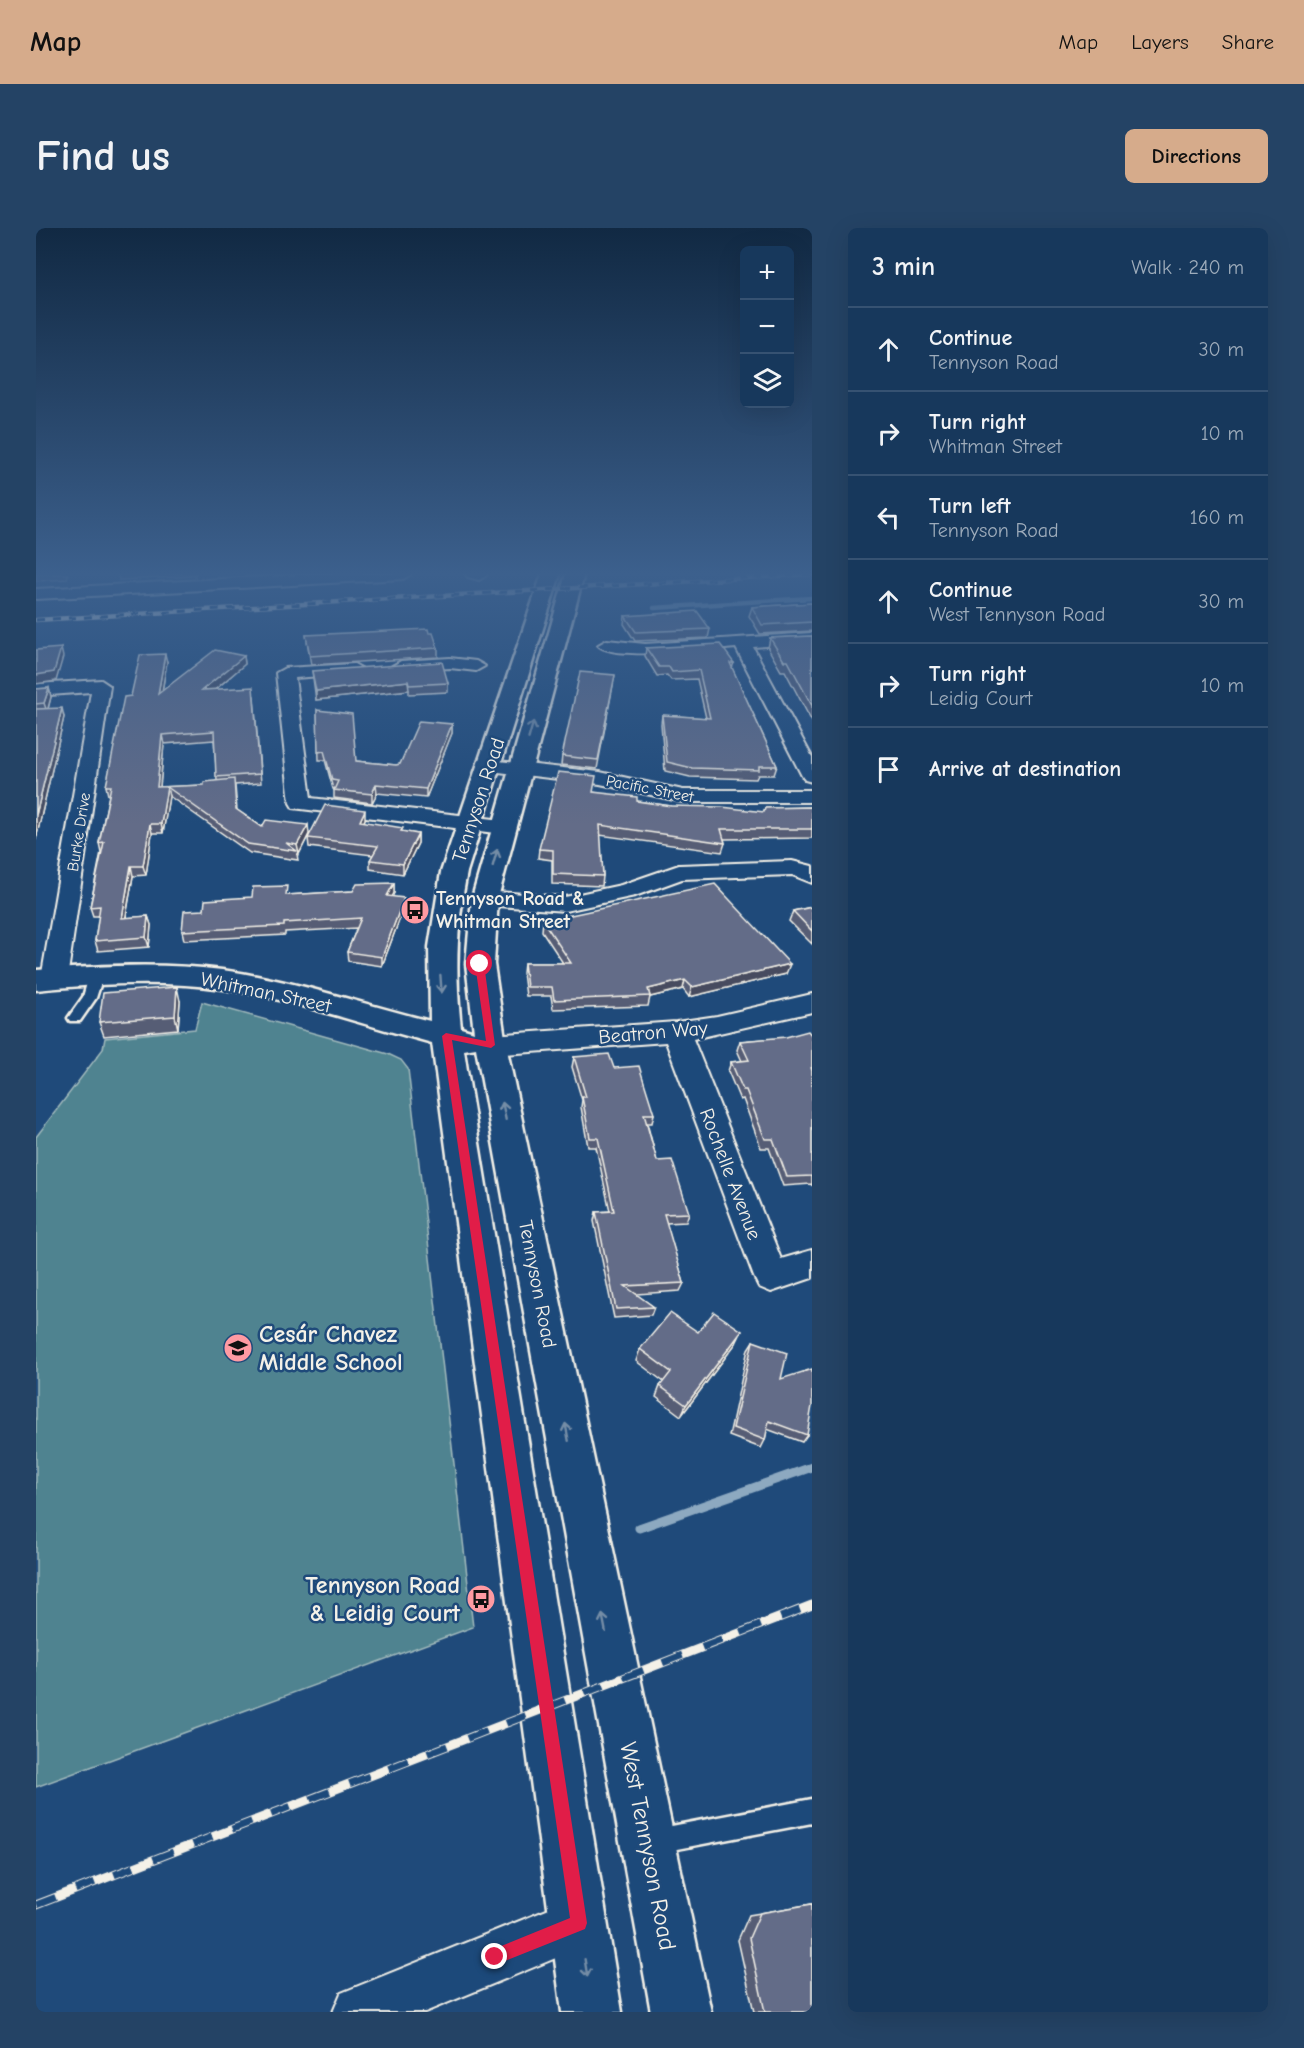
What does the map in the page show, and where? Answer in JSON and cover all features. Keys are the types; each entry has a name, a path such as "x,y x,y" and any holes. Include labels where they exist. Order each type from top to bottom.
{"main road":[{"name":"Tennyson Road","path":"524,657 454,872 442,933 440,964 446,1036 579,1923"},
{"name":"Tennyson Road","path":"552,657 485,898 480,964 491,1045 615,1681"},
{"name":"Whitman Street","path":"45,980 96,976 174,975 250,984 446,1036 491,1045"},
{"name":"West Tennyson Road","path":"615,1681 681,2012"},
{"path":"579,1923 592,2012"}],"street":[{"path":"750,657 812,776"},
{"path":"476,666 450,663 285,673 301,803 503,827"},
{"name":"Burke Drive","path":"36,690 101,686 45,980"},
{"name":"Pacific Street","path":"489,766 600,778 683,796 812,796"},
{"path":"485,898 565,904 627,891 663,876 699,869 792,868 801,869 812,876"},
{"name":"Beatron Way","path":"491,1045 676,1032 717,1026 812,1003"},
{"name":"Rochelle Avenue","path":"676,1032 771,1277 812,1264"},
{"path":"360,2012 579,1923"}],"lane":[{"path":"75,1018 89,998 96,976"},
{"path":"648,1842 812,1811"}],"green space":[{"name":"Cesár Chavez Middle School","path":"202,1002 388,1054 401,1060 408,1069 473,1627 36,1787 36,1137 103,1049 105,1038 195,1029"}],"building":[{"path":"36,657 58,657 54,672 36,675"},
{"path":"140,657 164,657 158,694 206,657 242,657 202,690 253,687 260,774 216,777 214,731 162,735 157,787 204,785 204,782 234,779 236,809 262,827 266,820 308,825 297,845 286,843 297,851 248,844 167,787 161,824 150,824 143,866 131,866 122,918 148,916 146,937 95,941 100,906 90,907 104,842 99,843 111,786 106,786 124,697 131,696"},
{"path":"652,657 730,657 734,663 730,663 777,766 759,766 759,770 692,768 667,762 662,715 710,718 699,670 672,672 669,667 659,667"},
{"path":"782,657 812,657 812,706 788,661 784,661"},
{"path":"442,662 448,683 409,685 408,681 316,691 312,671"},
{"path":"580,672 615,675 598,760 562,756"},
{"path":"49,688 44,703 36,704 36,689"},
{"path":"62,708 36,815 36,709"},
{"path":"317,710 352,714 356,761 400,764 419,721 452,724 426,789 376,784 372,794 334,790 338,781 332,780 324,751 318,752"},
{"path":"558,772 596,776 593,792 637,797 637,801 671,806 722,807 764,812 765,808 812,807 812,829 721,829 725,843 600,825 603,876 553,874 553,850 539,849"},
{"path":"325,805 365,810 360,821 403,828 401,831 418,834 403,864 370,860 378,846 308,838"},
{"path":"394,883 387,896 404,898 382,957 347,952 361,918 284,923 284,926 182,931 184,911 204,910 205,900 252,897 253,887 287,886 286,895 353,891 357,884"},
{"path":"715,884 790,964 692,987 685,980 648,989 650,996 554,1000 552,987 527,987 524,963 571,963 543,921"},
{"path":"812,907 812,931 793,911"},
{"path":"177,987 175,1016 99,1022 103,993"},
{"path":"808,1031 812,1036 812,1176 787,1177 773,1139 765,1139 746,1090 743,1090 731,1062 749,1060 740,1041 786,1037"},
{"path":"609,1054 614,1068 639,1066 654,1114 644,1114 657,1161 672,1160 689,1213 664,1214 684,1283 625,1286 654,1307 616,1309 596,1212 614,1211 598,1138 590,1138 582,1097 586,1097 574,1057"},
{"path":"714,1312 742,1331 686,1405 660,1386 671,1372 640,1349 670,1313 698,1332"},
{"path":"753,1341 787,1353 781,1379 812,1369 812,1406 807,1435 769,1421 765,1440 733,1428"},
{"path":"812,1904 812,2012 765,2012 749,1938 760,1913"}],"waterway":[{"path":"639,1528 812,1467"}],"railway":[{"path":"36,1905 812,1605"}],"place":[{"name":"Tennyson Road & Whitman Street","path":"415,910"},
{"name":"Cesár Chavez Middle School","path":"238,1348"},
{"name":"Tennyson Road & Leidig Court","path":"481,1599"}],"route":[{"path":"480,964 491,1045 446,1036 579,1923 504,1951 495,1957"}]}
